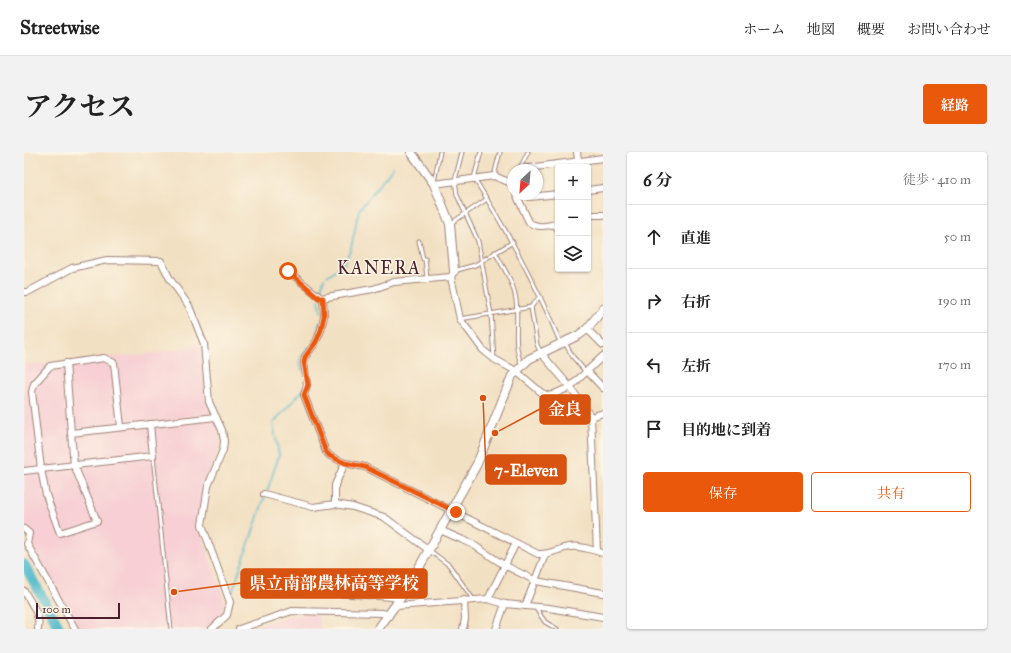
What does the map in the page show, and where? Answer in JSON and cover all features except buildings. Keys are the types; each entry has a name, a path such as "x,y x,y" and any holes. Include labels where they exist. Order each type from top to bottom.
{"street":[{"path":"411,152 434,184 450,224 452,274 460,319 483,350 494,359 519,368 542,393 550,396 570,387 603,356"},
{"path":"577,152 579,164 603,158"},
{"path":"543,167 555,166"},
{"path":"434,184 494,176 507,181"},
{"path":"591,190 603,188"},
{"path":"543,196 555,194"},
{"path":"519,200 529,222 532,225 541,226 555,224"},
{"path":"591,215 603,215"},
{"path":"24,292 28,292 72,268 107,260 161,261 170,279 189,306 204,344 209,402 223,435 223,450 208,486 202,525 230,602 227,615 212,629"},
{"path":"288,271 321,298 324,316 321,330 316,342 305,357 304,362 308,385 304,395 326,452 330,456 345,463 365,467 538,554 545,555 568,547 578,546 600,552 591,417 570,387 541,353"},
{"path":"321,298 373,288 394,282 427,280 452,274"},
{"path":"378,629 398,603 477,464 487,442 509,381 519,368 541,353 587,329 603,309"},
{"path":"587,329 603,345"},
{"path":"66,363 74,465 97,521 60,533 46,495 41,469 32,392 34,384 50,366 66,363 104,358 114,363 121,427"},
{"path":"587,372 603,388"},
{"path":"591,417 603,413"},
{"path":"71,433 216,417"},
{"path":"24,471 153,456 150,424"},
{"path":"335,504 335,485 345,463"},
{"path":"267,495 313,507 335,504 353,507 384,517 429,550"},
{"path":"24,529 29,533 27,544 74,629"},
{"path":"440,530 472,544 504,565 536,581 603,593"},
{"path":"488,599 516,543"},
{"path":"525,606 545,555"},
{"path":"24,591 38,615 40,622 38,629"},
{"path":"312,591 392,597 398,603 488,599 505,604 549,608 603,618"},
{"path":"463,629 465,619 464,600"},
{"path":"496,629 505,604"},
{"path":"239,629 292,611 383,613 389,616"}],"lane":[{"path":"434,184 440,152"},
{"path":"462,152 455,180 457,195 478,241 480,260 491,314 494,359"},
{"path":"481,152 474,178 513,242 562,343 587,372"},
{"path":"494,176 500,152"},
{"path":"522,164 528,152"},
{"path":"450,224 487,199"},
{"path":"420,241 423,258 425,259 427,280"},
{"path":"452,274 475,265 480,260 513,242"},
{"path":"494,252 508,275 516,300 519,368"},
{"path":"460,319 516,311 531,307 540,296"},
{"path":"531,307 537,345 541,353"},
{"path":"153,456 171,629"},
{"path":"429,550 449,565 473,599"},
{"path":"535,607 545,622 557,629"}],"shaded area":[{"path":"201,344 206,402 217,425 220,441 219,449 205,483 198,525 225,601 223,612 205,629 80,629 33,547 24,524 24,365 159,353"},
{"path":"318,613 320,629 246,629 288,616"}],"waterway":[{"path":"327,276 344,264 351,248 359,210 393,167"},
{"path":"320,294 324,278"},
{"path":"319,300 321,312"},
{"path":"317,332 320,322"},
{"path":"302,370 300,359 309,347"},
{"path":"267,492 279,455 273,423 303,390"},
{"path":"231,596 265,496"},
{"path":"24,564 60,629"}],"place":[{"name":"7-Eleven","path":"483,398"},
{"name":"金良","path":"495,433"},
{"name":"県立南部農林高等学校","path":"174,592"}],"district":[{"name":"KANERA","path":"379,268"}],"route":[{"path":"288,271 319,298 323,298 324,316 321,330 316,342 305,357 304,362 308,385 304,395 326,452 330,456 345,463 365,467 456,512"}]}
